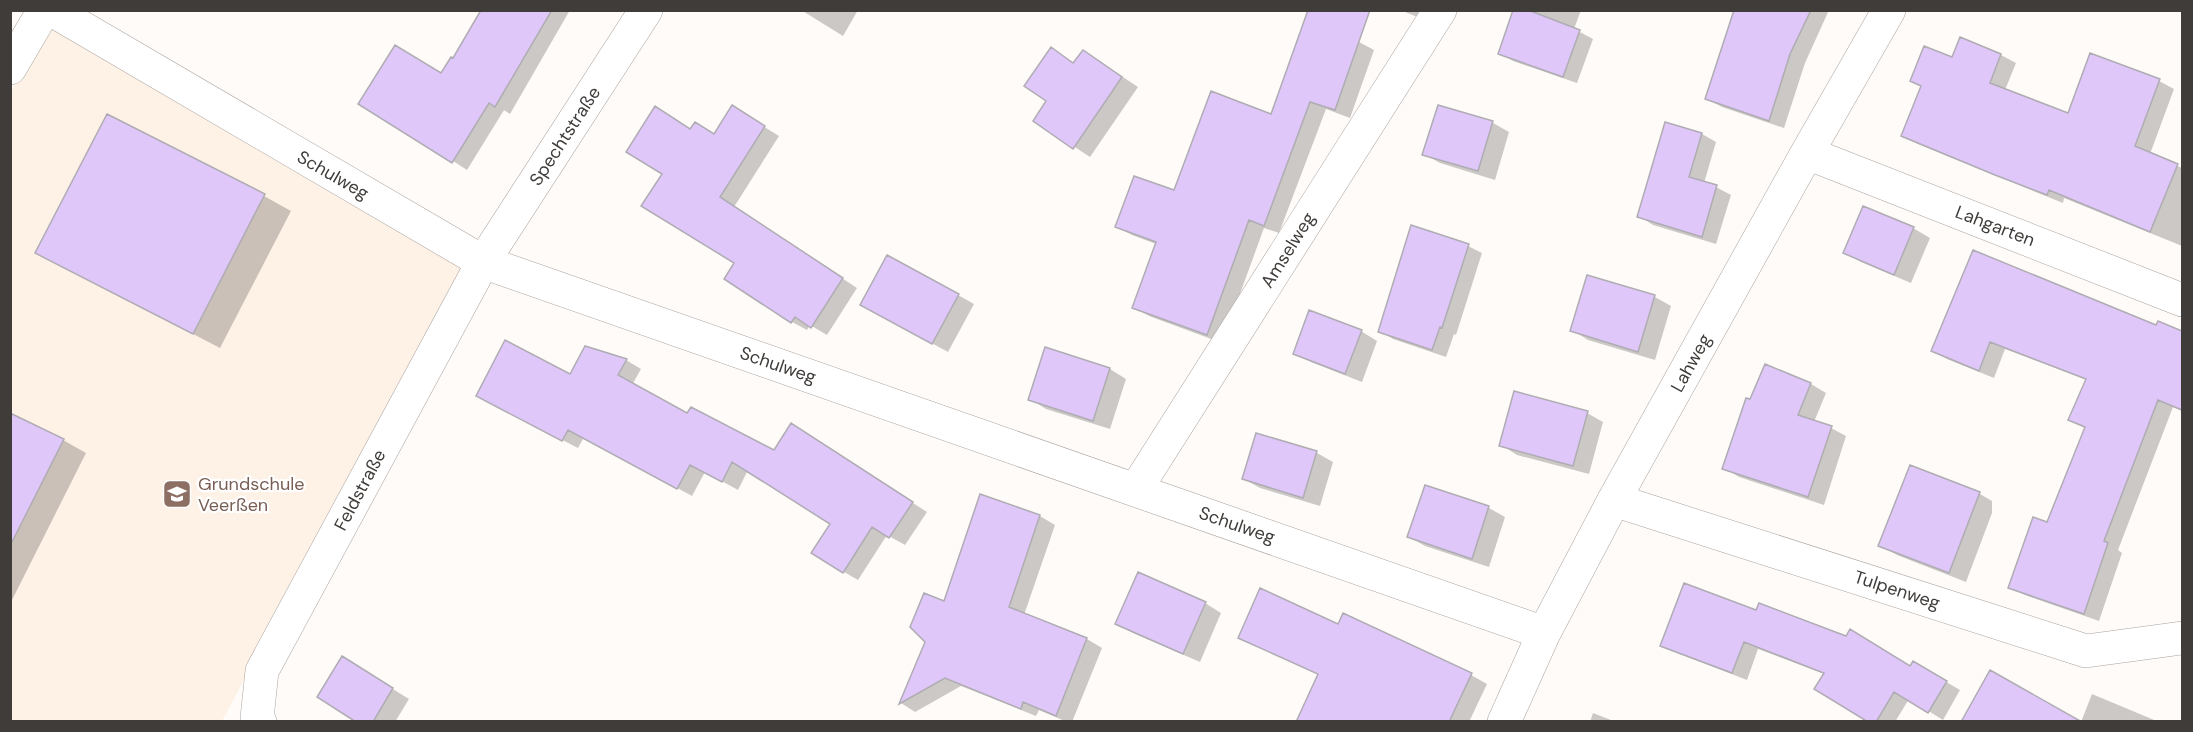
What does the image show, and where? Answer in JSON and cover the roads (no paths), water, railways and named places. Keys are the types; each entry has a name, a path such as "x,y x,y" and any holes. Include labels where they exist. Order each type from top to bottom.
{"street":[{"path":"10,68 44,10"},
{"name":"Schulweg","path":"52,10 483,262 1544,633"},
{"name":"Spechtstraße","path":"483,262 646,10"},
{"name":"Amselweg","path":"1136,489 1440,10"},
{"name":"Lahweg","path":"1504,722 1544,633 1614,500 1889,10"},
{"name":"Lahgarten","path":"1808,153 2182,300"},
{"name":"Feldstraße","path":"260,722 257,718 262,671 483,262"},
{"name":"Tulpenweg","path":"1614,500 2086,651 2182,638"}],"place":[{"name":"Grundschule Veerßen","path":"177,494"}]}
